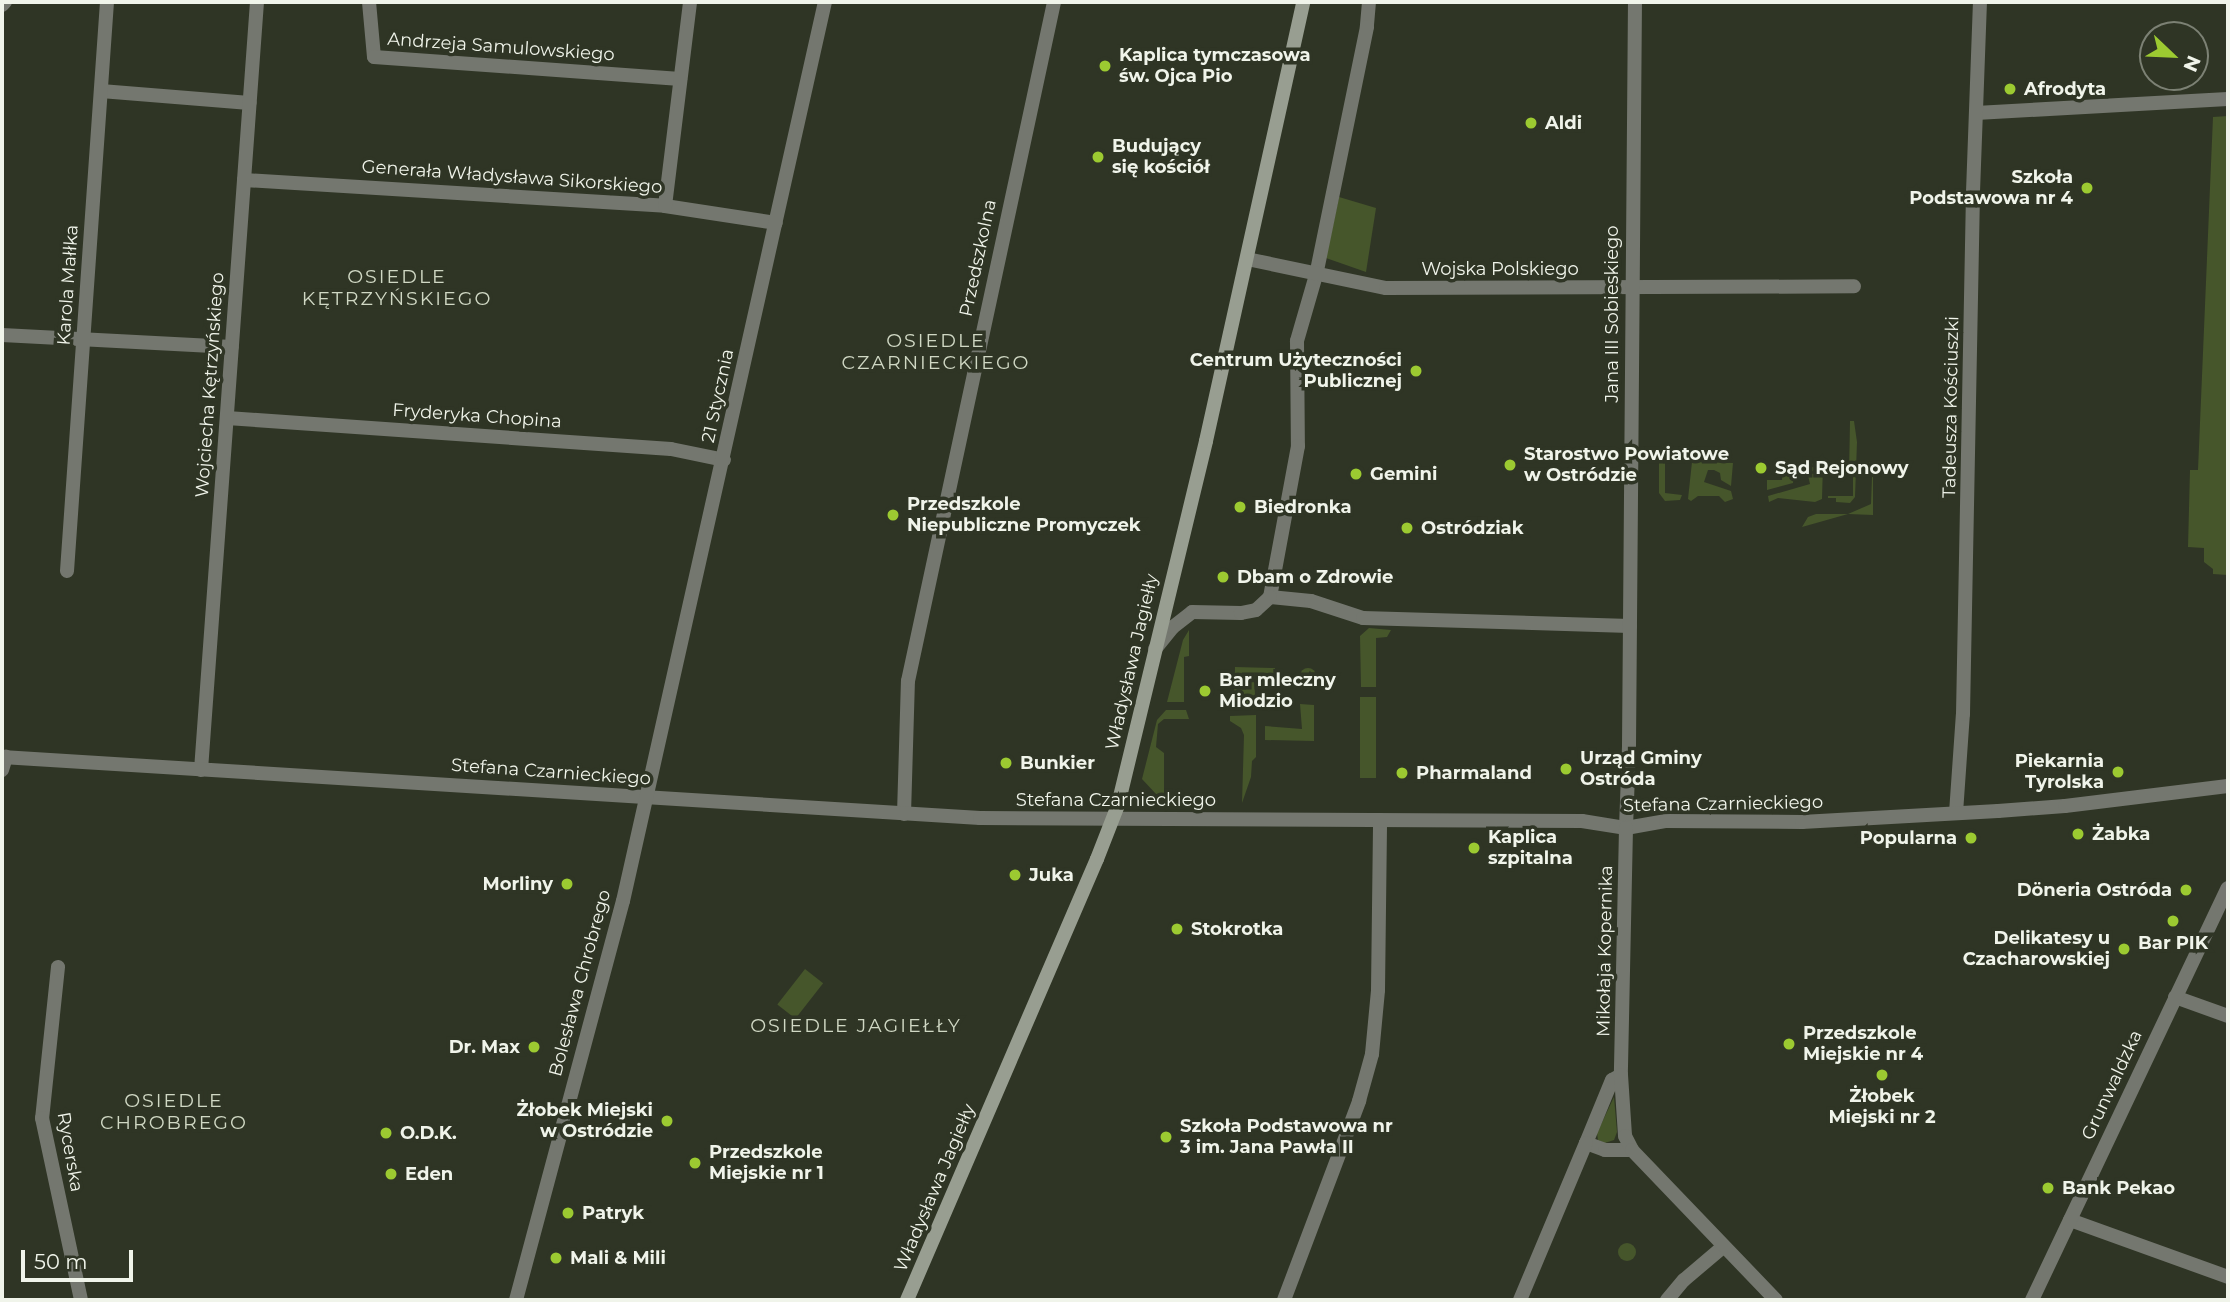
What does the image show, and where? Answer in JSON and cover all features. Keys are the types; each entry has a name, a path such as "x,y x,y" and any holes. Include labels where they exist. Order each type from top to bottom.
{"main road":[{"name":"Władysława Jagiełły","path":"907,1300 1113,819 1247,259 1303,2"}],"street":[{"name":"Karola Małłka","path":"67,571 107,2"},
{"name":"Wojciecha Kętrzyńskiego","path":"201,770 257,2"},
{"name":"Andrzeja Samulowskiego","path":"369,2 374,57 680,79"},
{"path":"665,206 690,2"},
{"name":"21 Stycznia","path":"646,797 825,2"},
{"name":"Przedszkolna","path":"904,814 908,681 1054,2"},
{"path":"1154,650 1173,627 1192,612 1248,612 1256,610 1270,597 1298,446 1297,341 1316,275 1367,27 1369,2"},
{"name":"Jana III Sobieskiego","path":"1626,828 1635,2"},
{"name":"Tadeusza Kościuszki","path":"1956,813 1963,720 1980,2"},
{"path":"101,91 250,103"},
{"path":"1976,113 2228,99"},
{"name":"Generała Władysława Sikorskiego","path":"244,180 665,206 776,223"},
{"name":"Wojska Polskiego","path":"1247,259 1386,288 1854,286"},
{"path":"2,335 232,347"},
{"name":"Fryderyka Chopina","path":"227,418 671,449 724,460"},
{"path":"1270,597 1311,601 1363,618 1630,626"},
{"name":"Stefana Czarnieckiego","path":"3,761 201,770 904,814 1113,819 1582,821 1626,828 1666,821 1802,822 2065,806 2228,786"},
{"name":"Bolesława Chrobrego","path":"516,1300 609,957 646,797"},
{"path":"1284,1300 1359,1101 1371,1054 1378,990 1380,820"},
{"name":"Mikołaja Kopernika","path":"1626,828 1621,1075 1625,1136 1632,1150 1776,1300"},
{"name":"Grunwaldzka","path":"2032,1300 2228,888"},
{"name":"Rycerska","path":"58,967 41,1118 81,1300"},
{"path":"2175,997 2228,1016"},
{"path":"1520,1300 1612,1080 1621,1075"},
{"path":"1586,1143 1605,1150 1632,1150"},
{"path":"2070,1220 2228,1277"},
{"path":"1667,1300 1684,1280 1724,1246"}],"green space":[{"path":"2228,116 2228,575 2213,574 2213,569 2204,562 2204,548 2188,547 2190,470 2198,470 2213,117"},
{"path":"1339,197 1376,208 1366,272 1326,258"},
{"path":"1850,421 1854,421 1857,442 1855,497 1850,503 1836,502 1836,498 1828,496 1853,496 1853,475 1849,474"},
{"path":"1665,445 1665,493 1682,495 1680,500 1665,501 1659,493 1659,449"},
{"path":"1692,462 1733,463 1731,486 1721,480 1720,473 1714,470 1708,470 1704,482 1731,491 1733,499 1725,502 1719,496 1698,496 1691,501 1688,499"},
{"path":"1865,462 1873,462 1873,515 1848,514 1871,504 1872,477 1865,476"},
{"path":"1783,463 1823,464 1822,499 1815,502 1778,498 1769,502 1768,496 1810,484 1807,471 1800,470 1794,474 1793,483 1767,490 1767,480 1782,480"},
{"path":"1816,514 1848,514 1802,527 1808,517"},
{"path":"1369,628 1391,630 1387,637 1376,638 1376,687 1361,687 1360,636"},
{"path":"1189,630 1189,656 1184,657 1184,702 1167,702 1183,640"},
{"path":"1235,667 1275,668 1275,682 1254,679 1256,709 1234,708"},
{"path":"1305,668 1311,668 1316,676 1314,682 1305,684 1300,679 1300,673"},
{"path":"1360,697 1376,697 1376,778 1360,778"},
{"path":"1300,704 1314,705 1314,741 1265,740 1265,726 1302,729"},
{"path":"1166,710 1186,710 1189,719 1164,719 1158,724 1156,747 1164,753 1164,794 1170,798 1194,800 1192,803 1179,803 1156,794 1142,779 1157,720"},
{"path":"1256,715 1256,757 1252,761 1251,777 1242,803 1244,735 1241,728 1230,721 1230,716"},
{"path":"805,969 823,983 795,1019 777,1004"},
{"path":"1614,1097 1617,1132 1614,1140 1605,1143 1598,1140 1597,1133"},
{"path":"1627,1243 1633,1246 1636,1252 1633,1258 1627,1261 1621,1258 1618,1252 1621,1246"}],"place":[{"name":"Kaplica tymczasowa św. Ojca Pio","path":"1105,66"},
{"name":"Afrodyta","path":"2010,89"},
{"name":"Aldi","path":"1531,123"},
{"name":"Budujący się kościół","path":"1098,157"},
{"name":"Szkoła Podstawowa nr 4","path":"2087,188"},
{"name":"Centrum Użyteczności Publicznej","path":"1416,371"},
{"name":"Starostwo Powiatowe w Ostródzie","path":"1510,465"},
{"name":"Sąd Rejonowy","path":"1761,468"},
{"name":"Gemini","path":"1356,474"},
{"name":"Biedronka","path":"1240,507"},
{"name":"Przedszkole Niepubliczne Promyczek","path":"893,515"},
{"name":"Ostródziak","path":"1407,528"},
{"name":"Dbam o Zdrowie","path":"1223,577"},
{"name":"Bar mleczny Miodzio","path":"1205,691"},
{"name":"Bunkier","path":"1006,763"},
{"name":"Urząd Gminy Ostróda","path":"1566,769"},
{"name":"Piekarnia Tyrolska","path":"2118,772"},
{"name":"Pharmaland","path":"1402,773"},
{"name":"Żabka","path":"2078,834"},
{"name":"Popularna","path":"1971,838"},
{"name":"Kaplica szpitalna","path":"1474,848"},
{"name":"Juka","path":"1015,875"},
{"name":"Morliny","path":"567,884"},
{"name":"Döneria Ostróda","path":"2186,890"},
{"name":"Bar PIK","path":"2173,921"},
{"name":"Stokrotka","path":"1177,929"},
{"name":"Delikatesy u Czacharowskiej","path":"2124,949"},
{"name":"Przedszkole Miejskie nr 4","path":"1789,1044"},
{"name":"Dr. Max","path":"534,1047"},
{"name":"Żłobek Miejski nr 2","path":"1882,1075"},
{"name":"Żłobek Miejski w Ostródzie","path":"667,1121"},
{"name":"O.D.K.","path":"386,1133"},
{"name":"Szkoła Podstawowa nr 3 im. Jana Pawła II","path":"1166,1137"},
{"name":"Przedszkole Miejskie nr 1","path":"695,1163"},
{"name":"Eden","path":"391,1174"},
{"name":"Bank Pekao","path":"2048,1188"},
{"name":"Patryk","path":"568,1213"},
{"name":"Mali & Mili","path":"556,1258"}],"district":[{"name":"OSIEDLE KĘTRZYŃSKIEGO","path":"397,288"},
{"name":"OSIEDLE CZARNIECKIEGO","path":"936,352"},
{"name":"OSIEDLE JAGIEŁŁY","path":"856,1026"},
{"name":"OSIEDLE CHROBREGO","path":"174,1112"}]}
